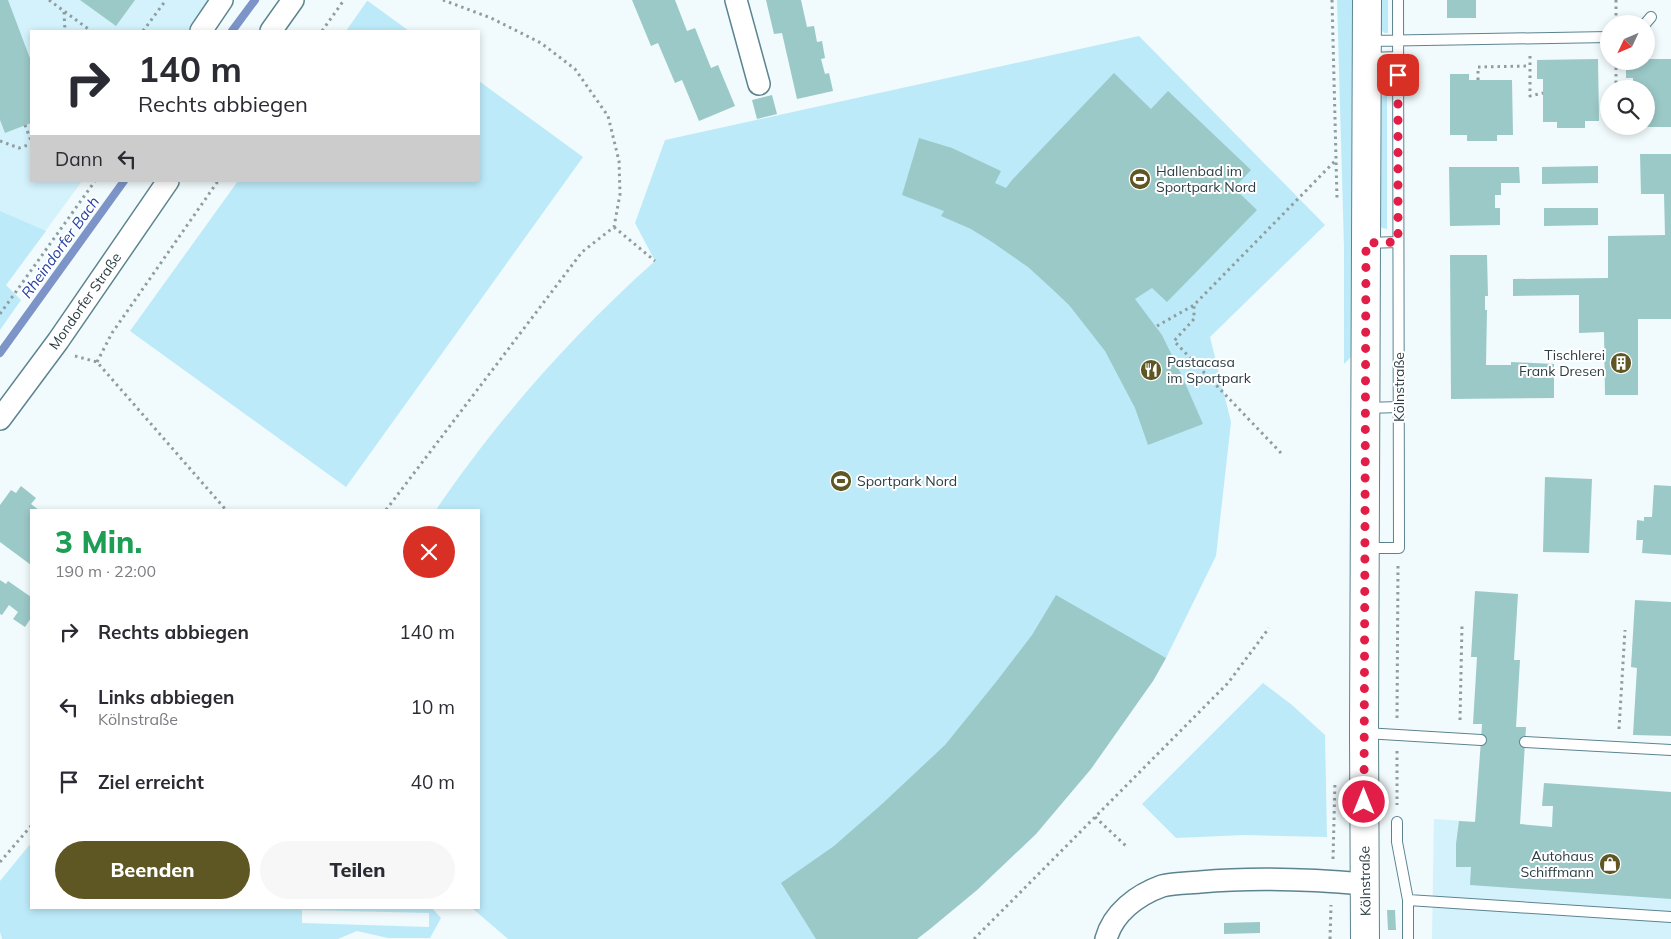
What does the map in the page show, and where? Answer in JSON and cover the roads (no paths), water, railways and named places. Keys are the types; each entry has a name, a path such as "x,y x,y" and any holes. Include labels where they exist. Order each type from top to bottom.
{"main road":[{"name":"Kölnstraße","path":"1365,939 1364,548 1367,0"}],"street":[{"path":"201,30 222,0"},
{"path":"272,30 292,0"},
{"path":"736,0 759,84"},
{"name":"Mondorfer Straße","path":"0,418 58,341 167,182"},
{"path":"1106,939 1108,931 1120,913 1137,897 1164,886 1240,879 1332,881 1364,884"}],"lane":[{"name":"Kölnstraße","path":"1364,548 1399,548 1398,0"},
{"path":"1366,50 1398,40 1600,37"},
{"path":"1366,50 1398,58"},
{"path":"1366,243 1398,242"},
{"path":"1365,408 1399,407"},
{"path":"1364,733 1481,740"},
{"path":"1525,742 1671,750"},
{"path":"1397,822 1397,842 1408,900 1408,939"},
{"path":"1408,900 1671,917"}],"waterway":[{"name":"Rheindorfer Bach","path":"233,30 255,0"},
{"name":"Rheindorfer Bach","path":"0,353 123,182"}],"place":[{"name":"Hallenbad im Sportpark Nord","path":"1140,179"},
{"name":"Tischlerei Frank Dresen","path":"1621,363"},
{"name":"Pastacasa im Sportpark","path":"1151,370"},
{"name":"Sportpark Nord","path":"841,481"},
{"name":"Autohaus Schiffmann","path":"1610,864"}]}
